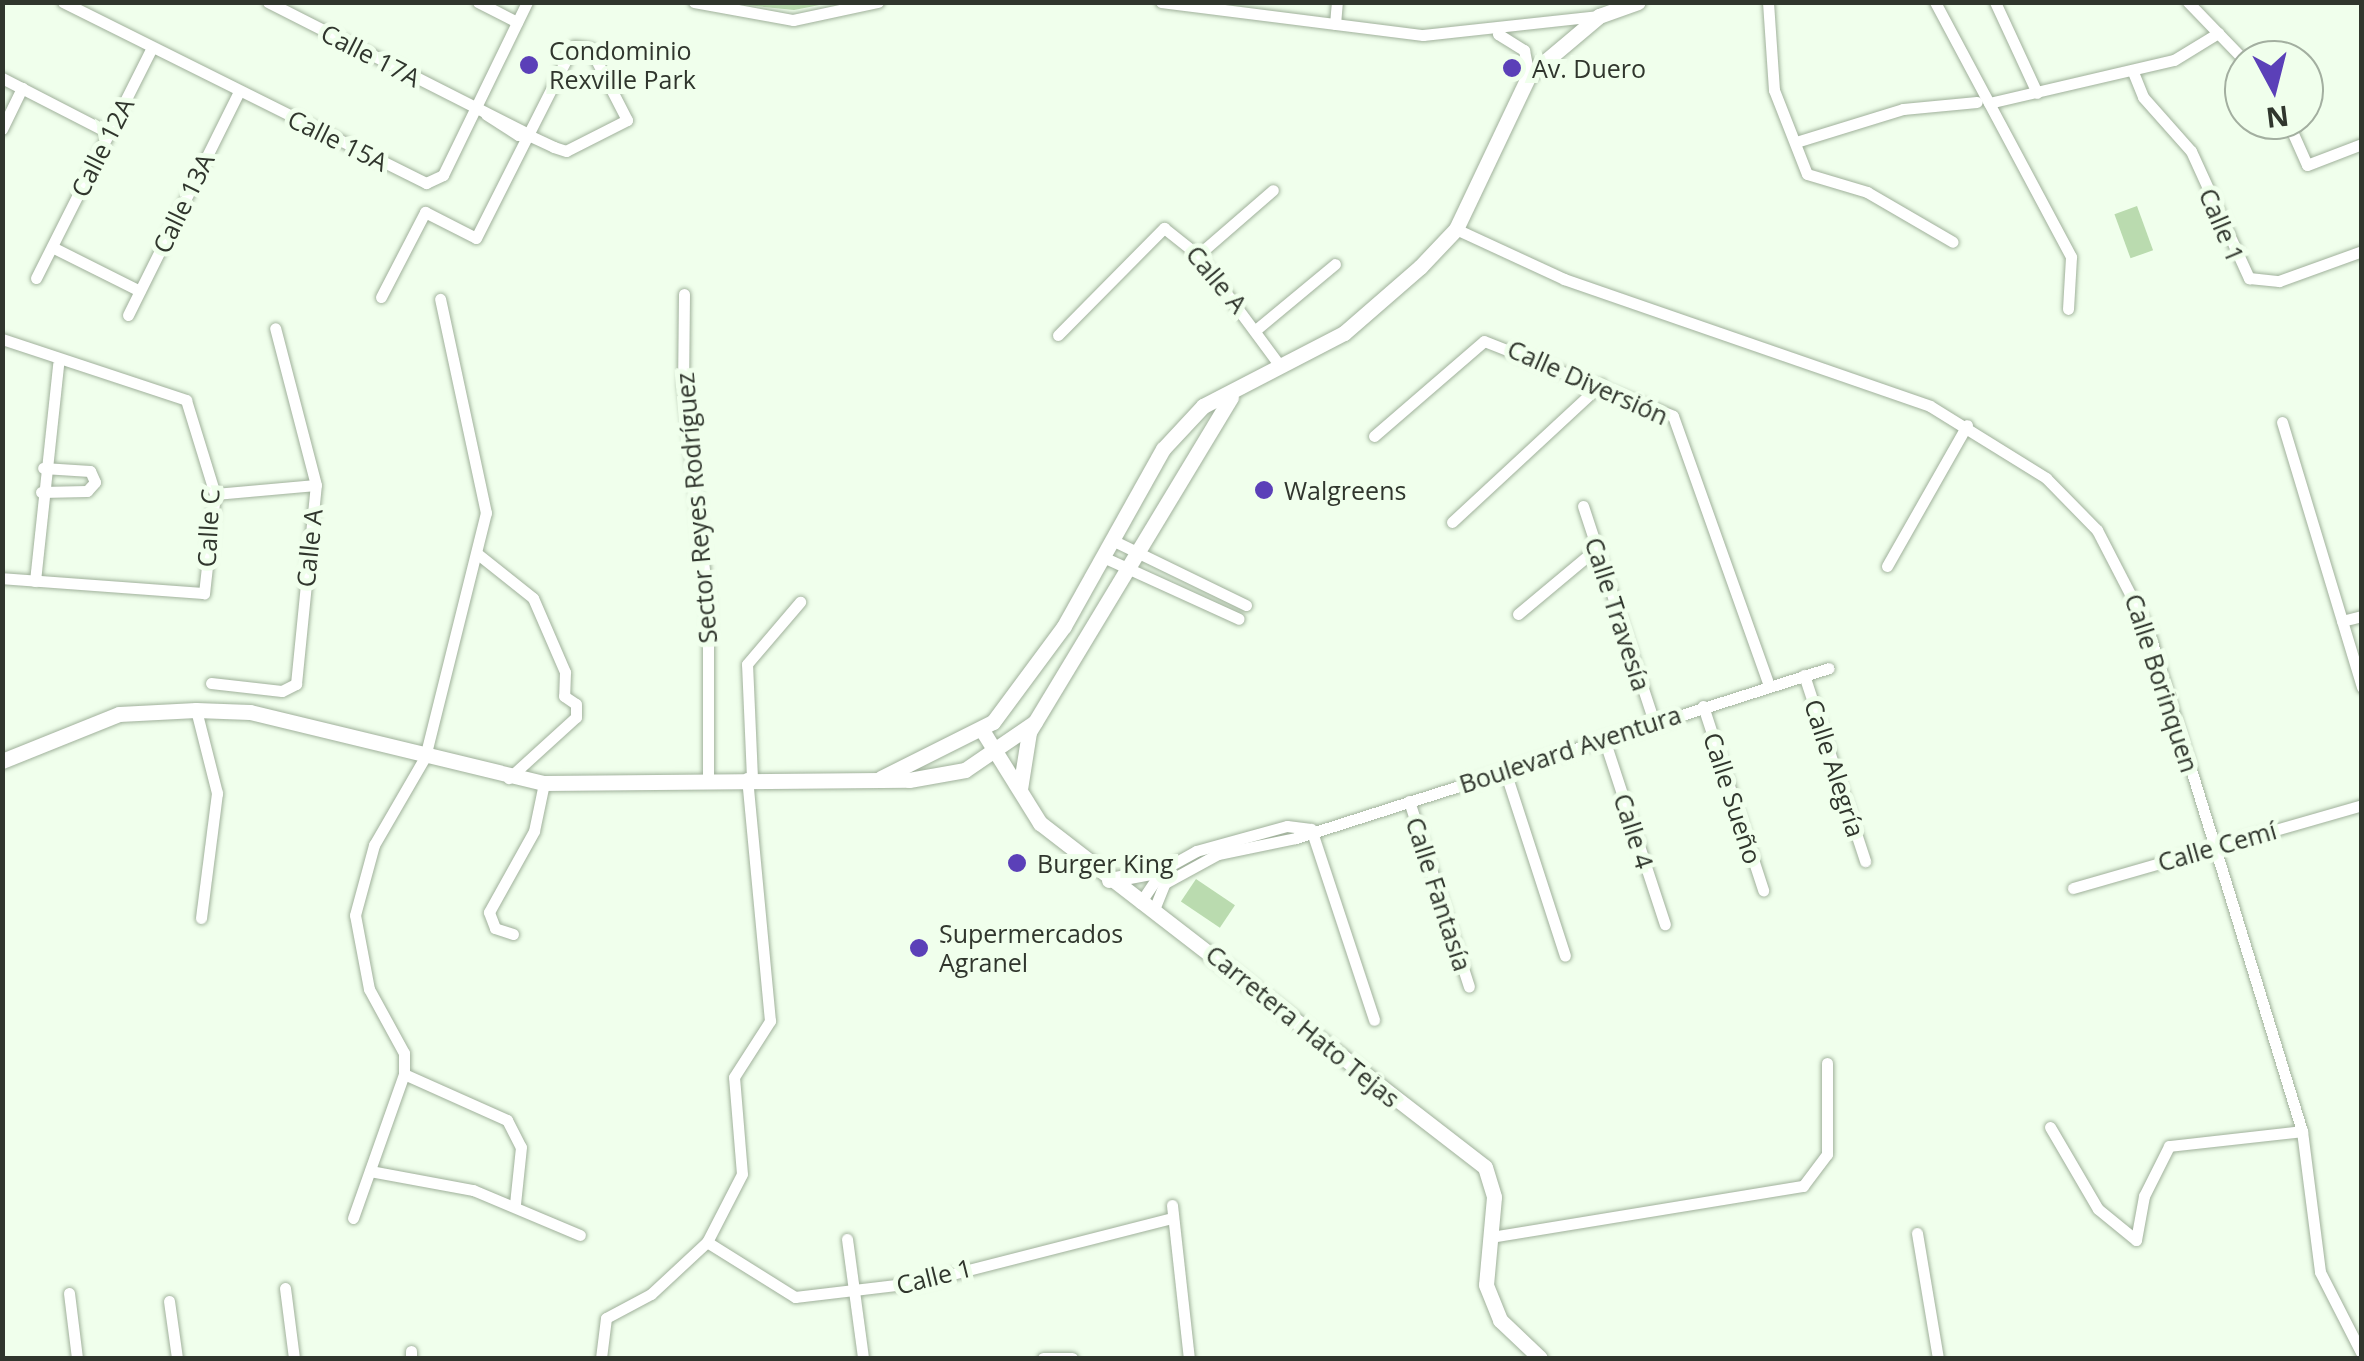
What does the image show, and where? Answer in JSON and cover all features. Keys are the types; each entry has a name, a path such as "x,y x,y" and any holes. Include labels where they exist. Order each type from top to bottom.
{"street":[{"name":"Calle 15A","path":"63,2 426,183 442,174 480,111 526,2"},
{"name":"Calle 17A","path":"268,2 527,134"},
{"path":"478,2 517,22"},
{"path":"694,2 793,20 878,2"},
{"path":"1334,24 1337,2"},
{"path":"1164,3 1334,24 1497,34 1598,16 1638,2"},
{"path":"1768,2 1774,90 1808,175 1867,192 1953,242"},
{"path":"1935,2 2071,256 2068,309"},
{"path":"1995,2 2037,94"},
{"path":"2188,2 2225,40"},
{"path":"881,778 982,730 1028,683 1163,449 1203,406 1344,334 1456,229 1529,75 1598,16"},
{"path":"1796,142 1902,109 1983,103 2133,72 2192,53 2218,32"},
{"path":"1497,34 1524,50 1529,75"},
{"path":"381,297 425,212 476,238 527,134 574,46 590,48 627,120 622,129 566,150 527,134"},
{"name":"Calle 12A","path":"36,278 152,48"},
{"name":"Calle 1","path":"2133,72 2143,98 2191,152 2249,278 2269,283 2362,252"},
{"path":"2,78 110,133"},
{"path":"2,129 22,88"},
{"name":"Calle 13A","path":"128,315 238,91"},
{"path":"2296,140 2307,166 2362,144"},
{"path":"1198,255 1273,190"},
{"name":"Calle Borinquen","path":"1456,229 1564,278 1891,388 1967,425 2046,478 2119,565 2148,628 2302,1132 2320,1272 2362,1354"},
{"name":"Calle A","path":"1058,335 1152,231 1176,230 1258,328 1280,366"},
{"path":"52,248 140,292"},
{"path":"1258,328 1335,264"},
{"name":"Sector Reyes Rodríguez","path":"684,294 683,386 708,606 708,781"},
{"path":"353,1218 404,1074 404,1053 369,989 354,915 374,845 425,757 457,600 479,555 486,513 440,299"},
{"name":"Calle A","path":"210,683 282,691 296,684 316,485 275,328"},
{"name":"Calle C","path":"2,339 58,364 186,400 214,494 204,593 2,578"},
{"name":"Calle Diversión","path":"1374,436 1484,342 1601,384 1681,424 1769,685"},
{"path":"34,580 43,468 58,364"},
{"path":"1023,802 1020,750 1035,722 1140,553 1196,442 1248,383"},
{"path":"1452,522 1601,384"},
{"path":"2282,422 2362,687"},
{"path":"1887,566 1967,425"},
{"path":"41,492 88,491 95,482 90,472 43,468"},
{"path":"214,494 316,485"},
{"name":"Calle Travesía","path":"1583,506 1654,722"},
{"path":"1112,540 1246,605"},
{"path":"1518,614 1597,548"},
{"path":"479,555 533,598 565,672 564,696 576,704 576,717 509,778"},
{"path":"1104,556 1239,619"},
{"path":"601,1358 606,1318 651,1294 706,1242 742,1174 734,1078 770,1021 749,778 747,664 800,602"},
{"path":"2342,621 2362,616"},
{"name":"Boulevard Aventura","path":"1146,907 1165,883 1200,858 1255,848 1829,668"},
{"name":"Calle Alegría","path":"1804,675 1865,861"},
{"name":"Calle Sueño","path":"1704,706 1763,890"},
{"path":"2,760 119,714 196,710 250,712 544,784 749,778 938,779 993,754 1035,722"},
{"path":"196,710 217,793 202,918"},
{"name":"Carretera Hato Tejas","path":"982,730 1023,802 1109,880 1485,1167 1490,1236 1486,1286 1500,1320 1540,1358"},
{"name":"Calle 4","path":"1604,739 1665,924"},
{"path":"1505,772 1565,956"},
{"path":"513,934 494,928 488,912 534,831 544,784"},
{"name":"Calle Fantasía","path":"1409,801 1469,987"},
{"name":"Calle Cemí","path":"2072,888 2362,805"},
{"name":"Boulevard Aventura","path":"1146,907 1162,870 1287,826 1312,830"},
{"path":"1312,830 1374,1020"},
{"path":"1109,880 1162,870"},
{"path":"1490,1236 1803,1186 1827,1154 1827,1063"},
{"path":"404,1074 507,1120 521,1146 515,1204"},
{"path":"2050,1127 2098,1210 2136,1240 2144,1196 2170,1146 2302,1132"},
{"path":"370,1171 515,1204 580,1235"},
{"name":"Calle 1","path":"706,1242 780,1294 854,1294 1172,1212 1189,1358"},
{"path":"1917,1233 1938,1358"},
{"path":"847,1239 862,1358"},
{"path":"285,1288 294,1358"},
{"path":"69,1293 77,1358"},
{"path":"169,1301 177,1358"},
{"path":"1043,1358 1072,1358"}],"green space":[{"path":"727,3 830,3 794,10"},
{"path":"2137,206 2153,250 2131,258 2114,214"},
{"path":"1196,879 1235,905 1220,928 1181,901"}],"place":[{"name":"Condominio Rexville Park","path":"529,65"},
{"name":"Av. Duero","path":"1512,68"},
{"name":"Walgreens","path":"1264,490"},
{"name":"Burger King","path":"1017,863"},
{"name":"Supermercados Agranel","path":"919,948"}]}
